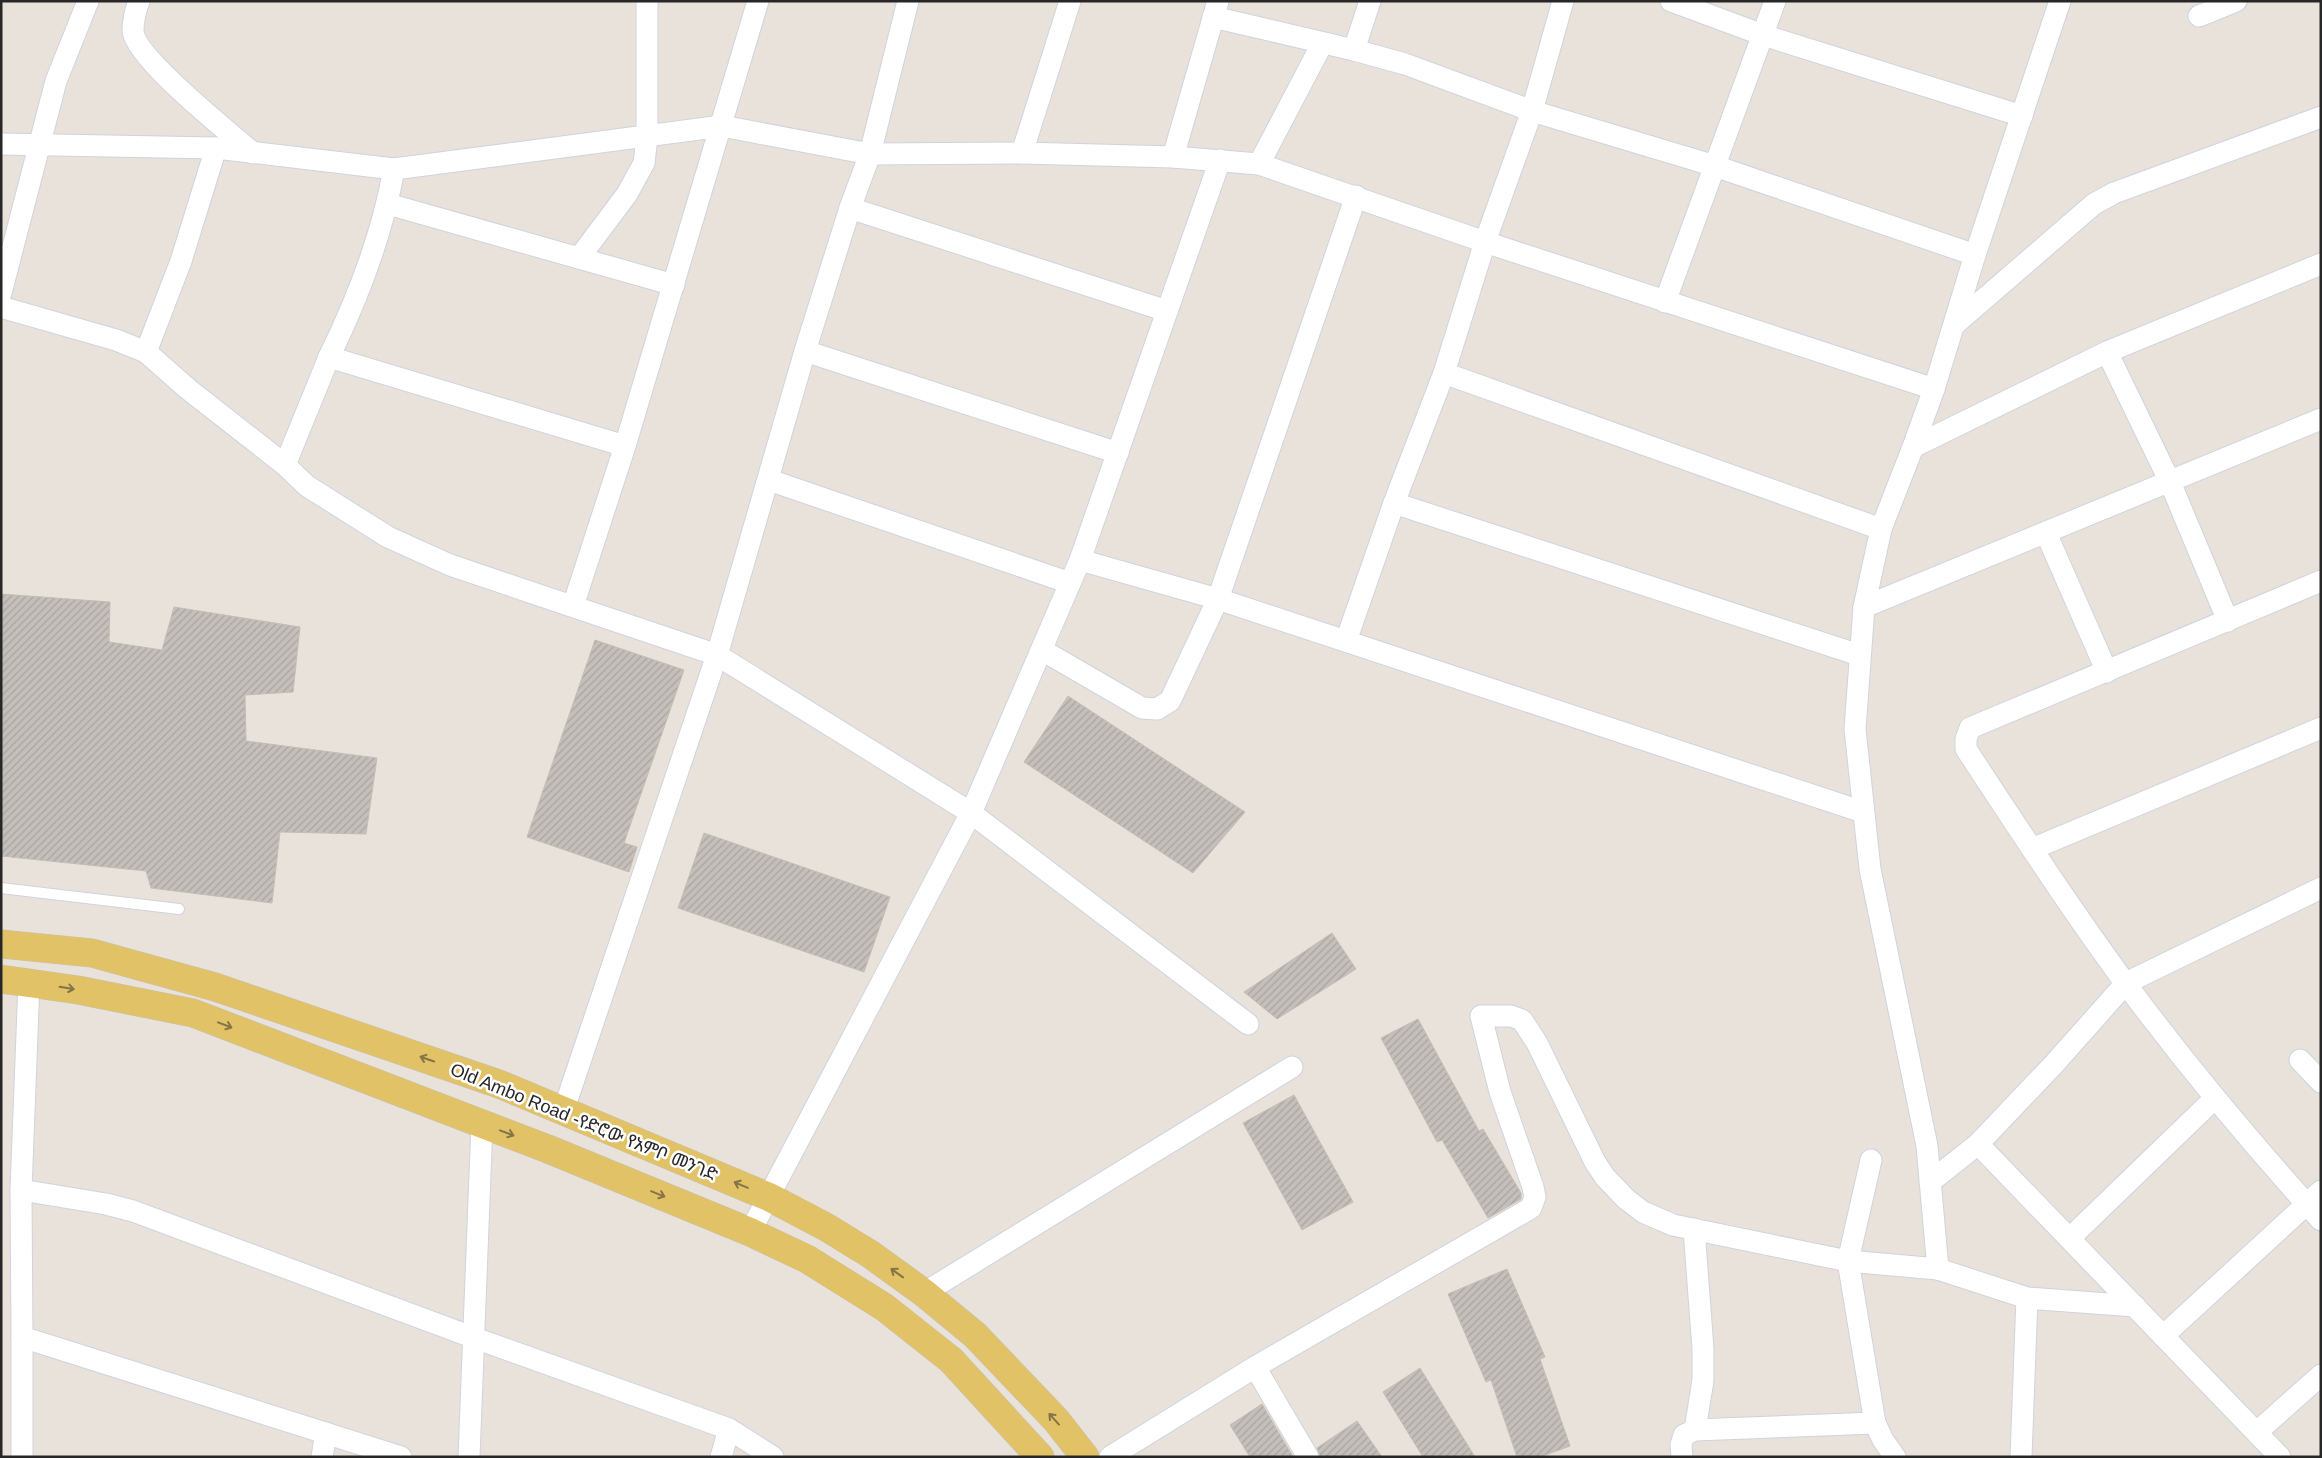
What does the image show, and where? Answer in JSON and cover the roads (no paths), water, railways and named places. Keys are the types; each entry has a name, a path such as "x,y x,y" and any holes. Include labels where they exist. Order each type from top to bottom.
{"main road":[{"name":"Old Ambo Road -የድሮው የአምቦ መንገድ","path":"1,944 92,953 215,987 499,1084 564,1109 769,1197 863,1249 924,1292 975,1335 1056,1420 1085,1457"},
{"path":"1,979 29,982 193,1013 482,1123 750,1232 807,1259 884,1307 951,1360 1040,1457"}],"street":[{"path":"1,293 56,81 88,1"},
{"path":"139,1 133,32 142,52 253,153"},
{"path":"579,258 627,194 644,163 647,137 647,1"},
{"path":"573,606 625,446 758,1"},
{"path":"564,1109 717,655 806,351 850,208 870,154 908,1"},
{"path":"1022,153 1070,1"},
{"path":"1354,50 1370,1"},
{"path":"1346,641 1394,503 1444,374 1485,242 1532,111 1564,1"},
{"path":"1671,1 1763,35 2022,116"},
{"path":"1665,302 1775,1"},
{"path":"1938,1269 1927,1146 1870,870 1855,729 1859,655 1864,607 1881,529 1934,388 1975,255 2060,1"},
{"path":"2199,16 2236,1"},
{"path":"1172,158 1216,9 1322,44 1354,50 1405,64 1532,111 1715,166 1975,255"},
{"path":"1259,164 1322,44"},
{"path":"1954,325 2094,204 2114,193 2321,117"},
{"path":"1,144 216,148 394,169 722,126 870,154 1022,153 1220,160 1259,164 1665,302 1934,388"},
{"path":"146,352 181,261 216,148"},
{"path":"750,1232 971,814 1080,560 1220,160"},
{"path":"285,465 329,357 354,306 376,246 388,204 394,169"},
{"path":"1042,650 1142,708 1157,708 1170,702 1218,599 1356,196"},
{"path":"388,204 674,285"},
{"path":"850,208 1167,311"},
{"path":"1913,447 2107,352 2321,264"},
{"path":"1,307 116,340 146,352 188,389 285,465 307,486 388,537 450,566 717,655 971,814 1248,1024"},
{"path":"806,351 1118,452"},
{"path":"2107,352 2170,482 2228,620"},
{"path":"329,357 625,446"},
{"path":"1444,374 1881,529"},
{"path":"1864,607 2046,534 2321,419"},
{"path":"769,480 1070,583"},
{"path":"1394,503 1859,655"},
{"path":"2046,534 2107,672"},
{"path":"1080,560 1218,599 1863,812"},
{"path":"2321,581 1970,728 1966,739 1966,750 2032,849 2126,983 2214,1099 2314,1197 2321,1220"},
{"path":"2032,849 2321,728"},
{"path":"1930,1182 1978,1144 2055,1063 2126,983 2321,888"},
{"path":"22,1457 21,1190 29,982"},
{"path":"1110,1457 1255,1367 1531,1208 1535,1197 1533,1187 1500,1092 1481,1016 1511,1016 1522,1020 1537,1043 1595,1162 1605,1177 1626,1199 1643,1212 1673,1225 1694,1230 1848,1260 1938,1269 2027,1298 2135,1306"},
{"path":"2300,1060 2321,1082"},
{"path":"924,1292 1292,1067"},
{"path":"2070,1238 2214,1099"},
{"path":"469,1457 472,1337 482,1123"},
{"path":"1978,1144 2280,1457"},
{"path":"1871,1160 1848,1260 1875,1423 1882,1440 1895,1457"},
{"path":"21,1190 106,1204 133,1211 472,1337 730,1428 773,1457"},
{"path":"2163,1336 2314,1197"},
{"path":"1694,1230 1703,1349 1703,1380 1694,1430"},
{"path":"2021,1457 2027,1298"},
{"path":"22,1337 401,1457"},
{"path":"1255,1367 1308,1457"},
{"path":"2257,1432 2321,1375"},
{"path":"1682,1457 1681,1445 1684,1435 1694,1430 1875,1423"},
{"path":"721,1457 730,1428"},
{"path":"322,1457 326,1433"}],"lane":[{"path":"1,888 179,909"}]}
